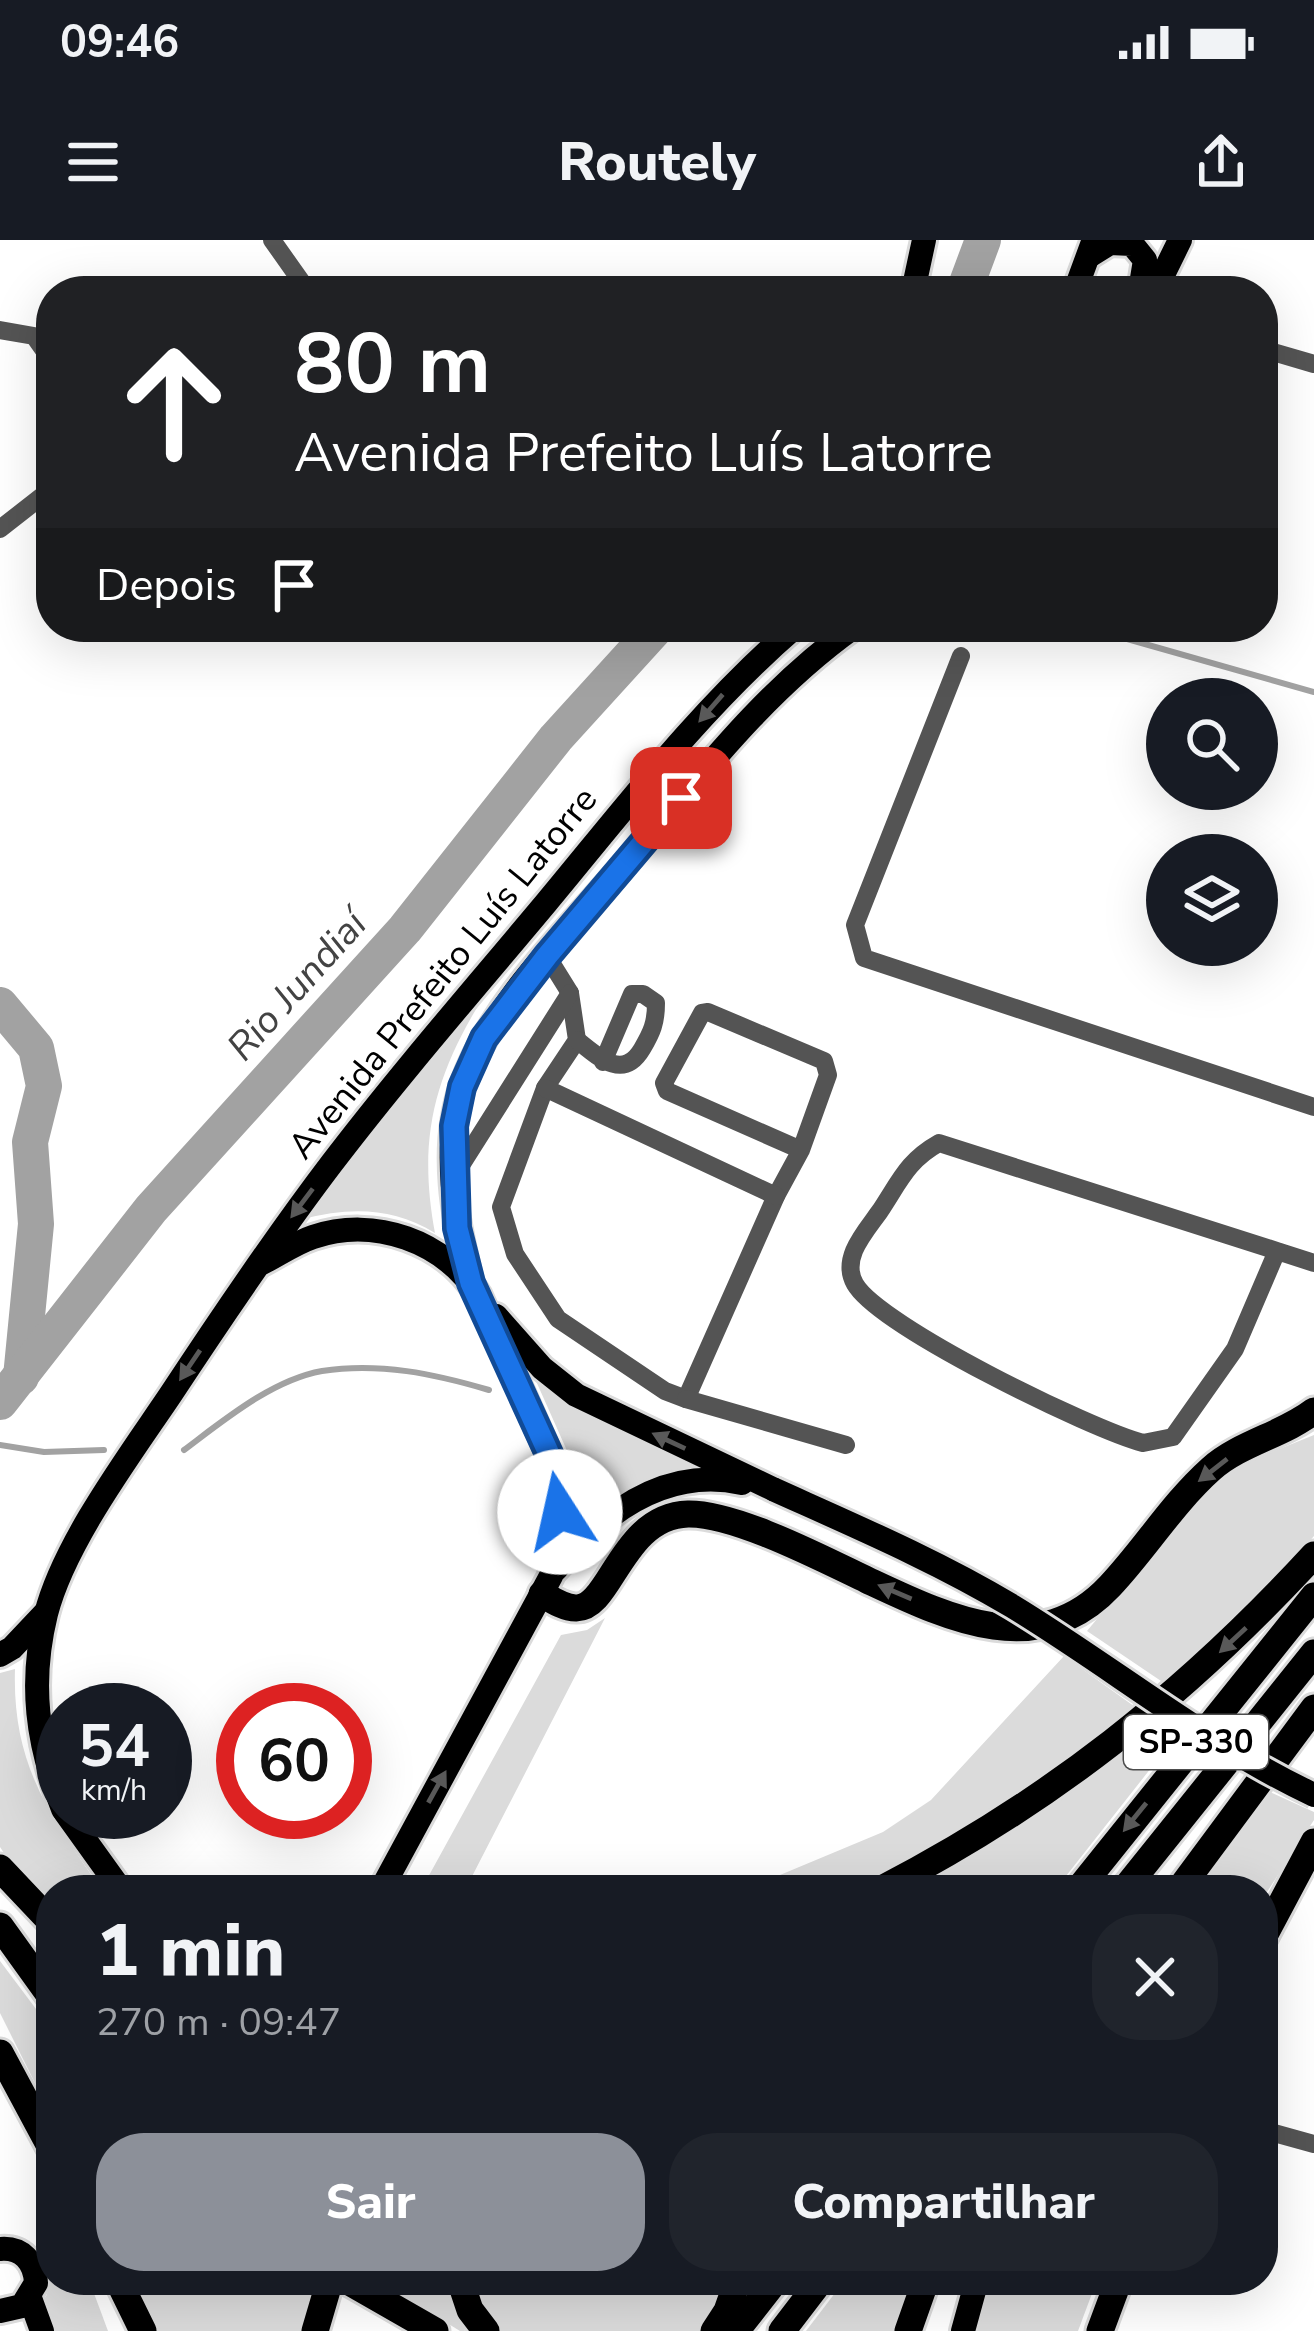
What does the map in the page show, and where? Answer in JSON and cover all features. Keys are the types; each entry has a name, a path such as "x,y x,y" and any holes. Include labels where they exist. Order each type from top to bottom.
{"highway":[{"path":"546,1585 573,1609 586,1606 650,1525 668,1516 692,1514 776,1539 941,1612 985,1626 1045,1628 1082,1610 1108,1589 1187,1491 1216,1464 1314,1411"},
{"path":"907,1875 991,1829 1150,1715 1247,1627 1314,1555"},
{"name":"SP-330","path":"1090,1875 1314,1596"},
{"name":"SP-330","path":"1136,1875 1314,1653"},
{"path":"1190,1875 1314,1708"},
{"path":"1278,1910 1314,1842"},
{"path":"8,1877 36,1906"},
{"path":"0,1926 36,1976"},
{"path":"0,2053 36,2120"},
{"path":"111,2295 122,2331"},
{"path":"125,2295 143,2331"},
{"path":"315,2331 326,2295"},
{"path":"369,2295 418,2331"},
{"path":"465,2295 486,2331"},
{"path":"714,2331 731,2295"},
{"path":"736,2331 764,2295"},
{"path":"782,2331 810,2295"},
{"path":"908,2331 921,2295"},
{"path":"1100,2331 1114,2295"},
{"path":"381,2303 435,2331"}],"main road":[{"path":"1162,276 1180,240"},
{"path":"1081,276 1092,248 1110,243 1132,244 1145,260 1142,276"},
{"name":"Avenida Prefeito Luís Latorre","path":"46,1612 89,1522 254,1268 334,1160 645,784 741,673 777,642"},
{"name":"Avenida Prefeito Luís Latorre","path":"546,1585 559,1538 560,1512 550,1456 475,1290 457,1228 454,1126 462,1087 484,1038 547,956 747,721 784,682 835,642"},
{"path":"254,1268 310,1237 345,1229 397,1233 421,1244 475,1290 542,1368 576,1395 994,1596 1224,1748 1314,1795"},
{"path":"389,1875 546,1585 610,1516 657,1490 707,1478 775,1490"},
{"path":"0,1655 46,1612"},
{"path":"37,1683 46,1612"},
{"path":"80,1839 111,1875"},
{"path":"8,2247 35,2272 33,2291 41,2331"},
{"path":"14,2331 0,2311 22,2306 36,2286"},
{"path":"963,2331 973,2295"}],"lane":[{"path":"272,240 297,276"},
{"path":"0,329 36,339"},
{"path":"1278,353 1314,364"},
{"path":"0,529 36,501"},
{"path":"961,656 855,925 864,958 1314,1107"},
{"path":"547,956 570,994 578,1040 603,1062"},
{"path":"453,1178 570,994"},
{"path":"686,1399 801,1150 828,1075 824,1061 702,1013 664,1083 667,1091 801,1150"},
{"path":"578,1040 544,1088 501,1207 515,1254 558,1319 665,1391 846,1445"},
{"path":"544,1088 776,1196"},
{"path":"1277,1251 1222,1367 1173,1437 1143,1443 939,1349 875,1306 853,1282 851,1254 916,1156 939,1143 1277,1251 1314,1263"},
{"path":"1278,2134 1314,2144"}],"shaded area":[{"path":"481,1001 451,1057 434,1112 428,1169 435,1233 403,1218 370,1212 303,1219"},
{"path":"539,1377 597,1419 713,1468 640,1485 577,1525 568,1453 536,1381"},
{"path":"1314,1435 1314,1536 1261,1596 1164,1683 1087,1631 1202,1492 1232,1468"},
{"path":"605,1618 473,1875 429,1875 561,1635 587,1630"},
{"path":"1064,1656 1138,1709 1039,1782 878,1875 780,1875 883,1832 931,1800"},
{"path":"15,1669 20,1733 36,1782 36,1839 67,1839 92,1875 36,1875 36,1893 0,1847 0,1673"},
{"path":"1160,1724 1177,1735 1067,1875 934,1875 1040,1812"},
{"path":"1268,1791 1314,1812 1314,1820 1278,1875 1207,1875"},
{"path":"0,1961 36,2009 36,2085 0,2013"},
{"path":"46,2295 95,2295 108,2331 50,2331"},
{"path":"137,2295 312,2295 301,2331 155,2331"},
{"path":"402,2295 452,2295 465,2331"},
{"path":"474,2295 724,2295 705,2331 492,2331"},
{"path":"834,2295 905,2295 892,2331 806,2331"},
{"path":"982,2295 1091,2295 1078,2331 973,2331"}],"waterway":[{"name":"Rio Jundiaí","path":"970,276 983,240"},
{"name":"Rio Jundiaí","path":"0,1402 151,1209 405,929 556,738 643,642"},
{"path":"1138,642 1314,692"},
{"path":"0,1005 36,1048 44,1086 30,1142 36,1224 21,1377"},
{"path":"184,1450 267,1392 322,1371 407,1371 489,1390"},
{"path":"0,1445 44,1452 104,1450"}],"route":[{"path":"560,1512 550,1456 471,1283 457,1228 454,1126 462,1087 484,1038 681,798"}]}
